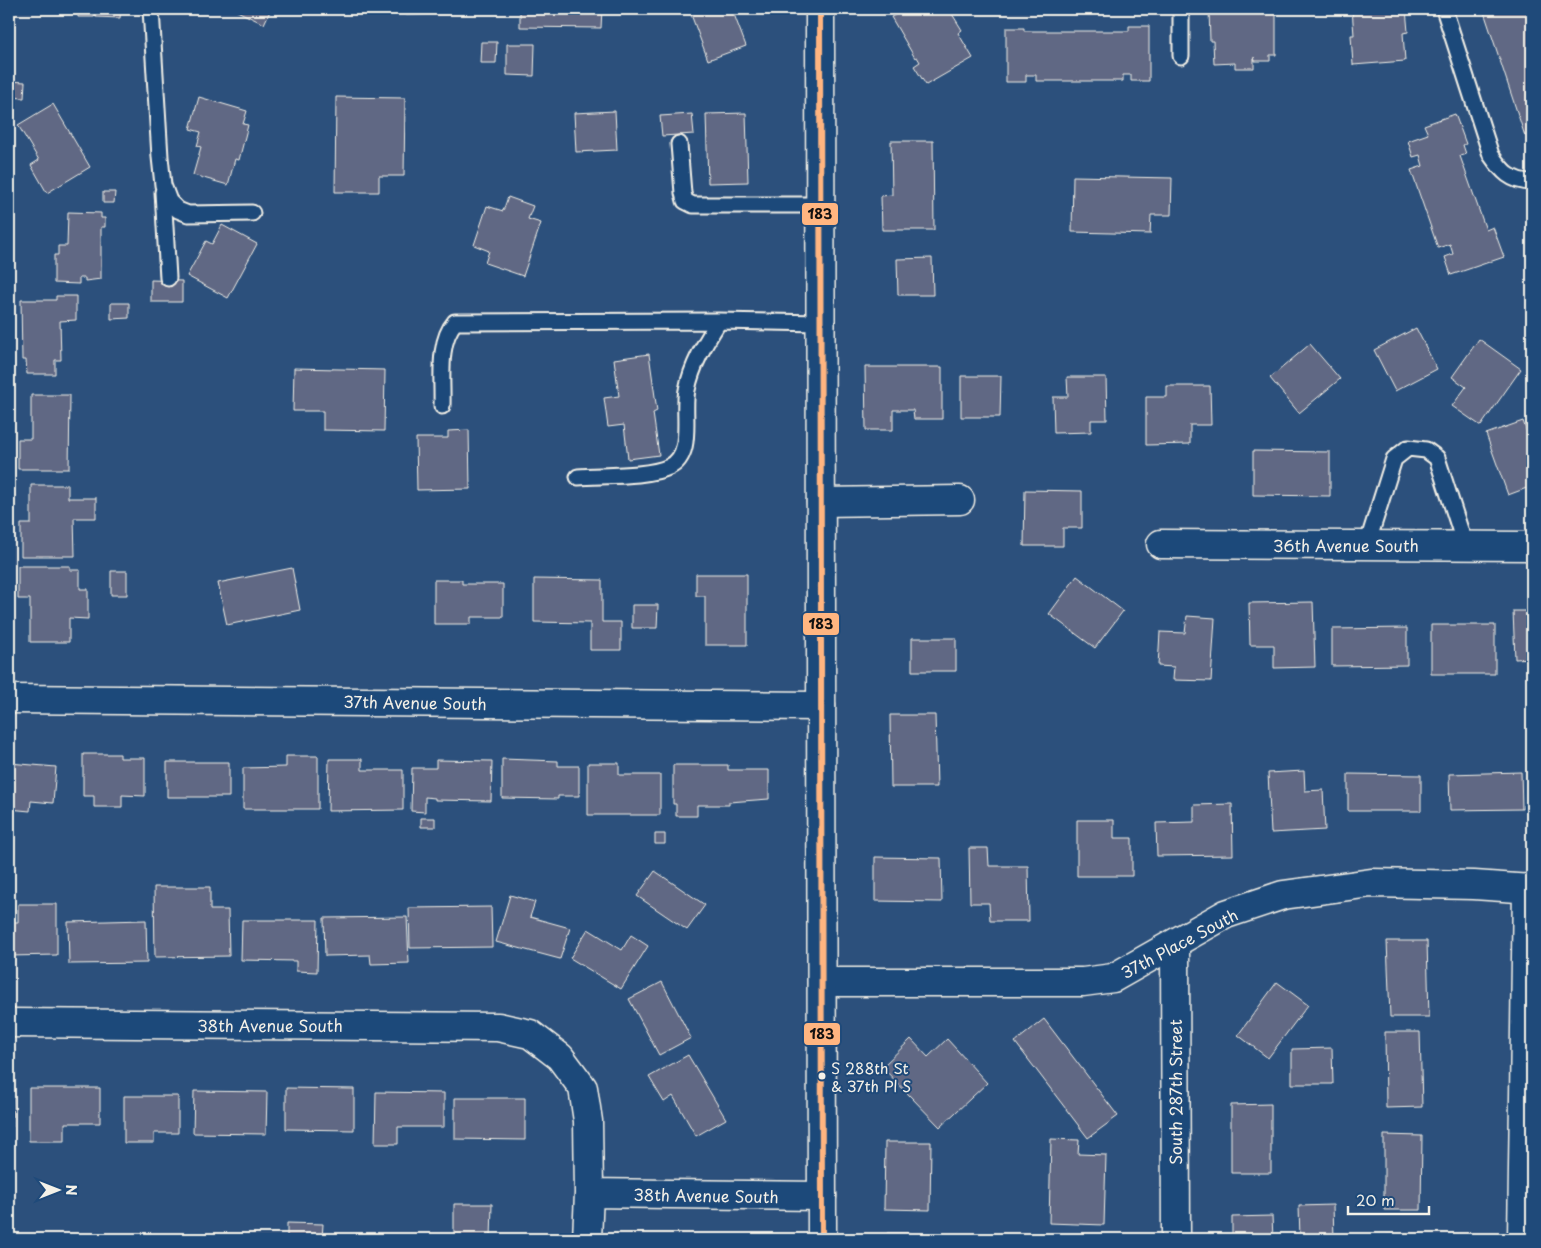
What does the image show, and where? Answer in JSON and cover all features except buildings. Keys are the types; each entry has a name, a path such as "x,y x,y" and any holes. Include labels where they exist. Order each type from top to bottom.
{"street":[{"path":"820,9 822,1239"},
{"path":"821,502 960,500"},
{"name":"36th Avenue South","path":"1161,544 1532,546"},
{"name":"37th Avenue South","path":"9,699 821,706"},
{"name":"37th Place South","path":"822,982 1083,982 1114,978 1226,914 1283,895 1371,883 1530,889"},
{"path":"1522,1239 1530,889"},
{"name":"South 287th Street","path":"1175,944 1176,1239"},
{"name":"38th Avenue South","path":"9,1024 498,1027 530,1034 560,1057 583,1088 588,1121 589,1193 822,1196"},
{"path":"587,1239 589,1193"}],"lane":[{"path":"152,9 168,278"},
{"path":"1181,9 1181,56"},
{"path":"1444,9 1491,155 1502,171 1514,179 1532,182"},
{"path":"679,144 683,193 685,201 693,205 820,205"},
{"path":"163,186 169,201 178,210 188,214 252,213"},
{"path":"165,227 171,214 178,210"},
{"path":"442,406 444,348 447,332 455,322 719,321 821,323"},
{"path":"578,477 656,471 670,467 678,461 683,452 687,390 695,364 719,321"},
{"path":"1367,545 1394,459 1408,448 1426,450 1437,458 1465,545"}],"transit line":[{"name":"183","path":"820,9 822,1239"}],"place":[{"name":"S 288th St & 37th Pl S","path":"822,1076"}]}
